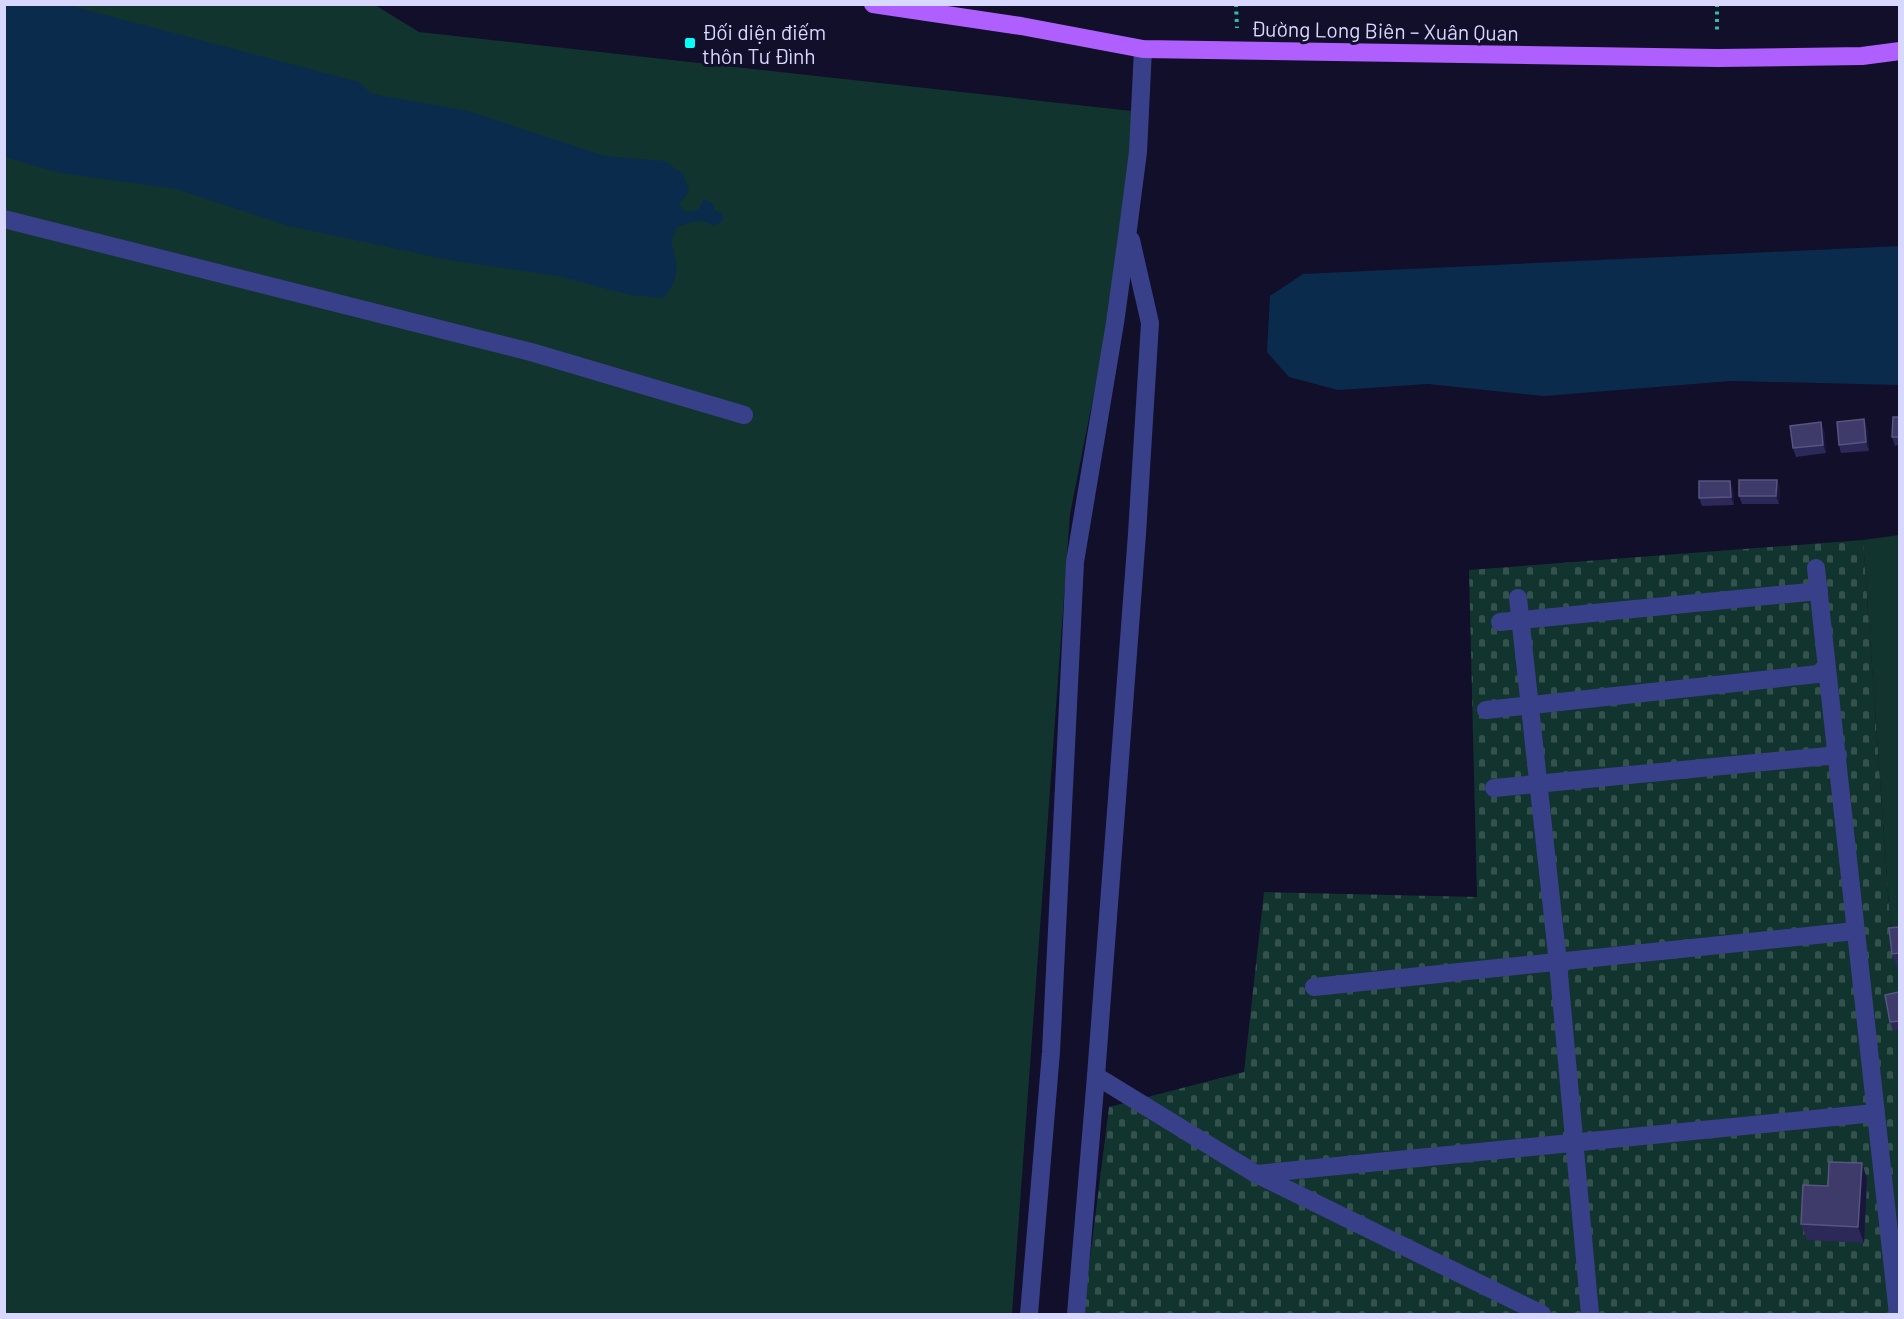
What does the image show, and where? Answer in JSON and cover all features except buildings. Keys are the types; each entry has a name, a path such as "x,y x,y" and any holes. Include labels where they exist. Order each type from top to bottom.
{"main road":[{"name":"Đường Long Biên – Xuân Quan","path":"873,4 1021,26 1143,49 1718,58 1862,56 1899,51"},
{"path":"948,4 1021,26"},
{"path":"1862,56 1899,40"}],"street":[{"path":"1029,1314 1051,1052 1075,562 1116,323 1138,152 1143,49"},
{"path":"4,219 531,352 744,415"},
{"path":"1076,1314 1137,534 1150,323 1128,229"},
{"path":"1816,568 1898,1314"},
{"path":"1500,622 1819,591"},
{"path":"1518,598 1528,706 1539,784 1558,963 1590,1314"},
{"path":"1486,710 1827,673"},
{"path":"1494,788 1838,755"},
{"path":"1314,987 1855,931"},
{"path":"1096,1076 1256,1174 1542,1314"},
{"path":"1256,1174 1875,1113"}],"green space":[{"path":"5,5 375,5 419,32 1141,112 1137,177 1070,514 1012,1314 5,1314"},
{"path":"1899,535 1899,1047 1863,540"},
{"path":"1863,540 1899,1047 1899,1314 1083,1314 1109,1107 1244,1072 1264,892 1477,897 1469,570"}],"water":[{"path":"4,5 68,5 359,82 372,94 468,111 605,156 665,161 683,174 689,191 679,205 685,212 698,210 704,199 713,203 714,210 723,214 723,221 713,226 700,221 677,227 671,241 676,276 664,298 630,295 558,276 454,261 289,226 176,189 60,173 5,157"},
{"path":"1899,246 1899,385 1731,381 1544,396 1428,384 1338,390 1289,377 1267,352 1270,296 1303,274"}],"place":[{"name":"Đối diện điếm thôn Tư Đình","path":"690,43"}]}
